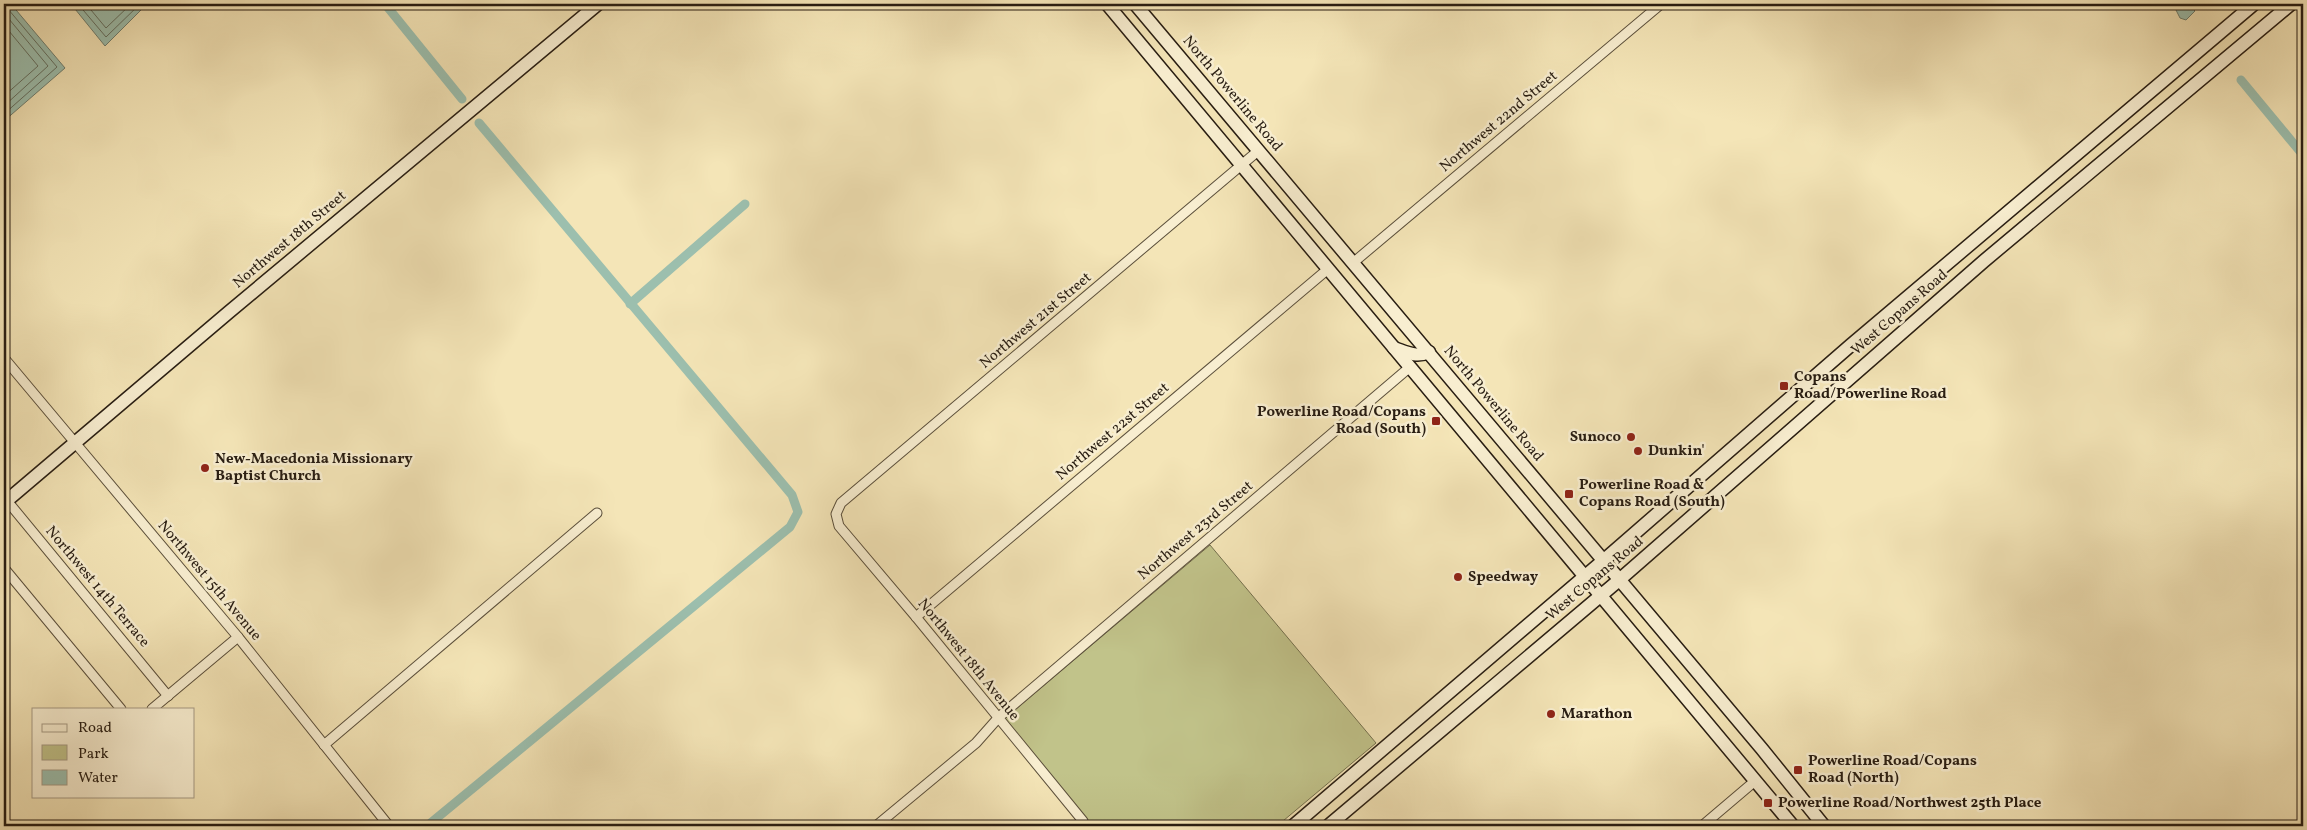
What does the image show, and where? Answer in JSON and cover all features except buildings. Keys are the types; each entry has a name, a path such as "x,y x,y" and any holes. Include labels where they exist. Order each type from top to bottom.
{"main road":[{"name":"Northwest 18th Street","path":"5,500 598,4"},
{"path":"1107,4 1793,826"},
{"name":"North Powerline Road","path":"1135,4 1604,560 1618,581 1762,749 1824,826"},
{"name":"West Copans Road","path":"1293,826 1585,577 1851,345 2254,4"},
{"name":"West Copans Road","path":"1328,826 1618,581 1984,261 2290,4"},
{"path":"1394,348 1421,356 1429,352"}],"street":[{"name":"Northwest 22nd Street","path":"1354,262 1661,4"},
{"name":"Northwest 21st Street","path":"836,514 841,503 1258,151"},
{"name":"Northwest 22st Street","path":"916,616 1328,268"},
{"name":"Northwest 15th Avenue","path":"4,358 238,637 389,826"},
{"name":"Northwest 23rd Street","path":"876,826 976,743 999,717 1410,367"},
{"name":"Northwest 14th Terrace","path":"5,500 168,696"},
{"path":"324,746 597,513"},
{"name":"Northwest 18th Avenue","path":"836,514 839,526 999,717 1010,734 1082,822"},
{"path":"4,568 120,708"},
{"path":"153,708 238,637"},
{"path":"1702,826 1756,781"}],"green space":[{"path":"1210,545 1376,743 1277,826 1085,826 1089,823 1003,720"}],"water":[{"path":"4,4 11,4 65,68 4,121"},
{"path":"71,4 147,4 105,46"},
{"path":"2173,4 2188,4 2195,11 2186,20 2180,18"}],"waterway":[{"path":"385,4 462,99"},
{"path":"2241,80 2303,155"},
{"path":"427,826 790,527 798,512 792,495 479,123"},
{"path":"630,304 745,204"}],"place":[{"name":"Copans Road/Powerline Road","path":"1784,386"},
{"name":"Powerline Road/Copans Road (South)","path":"1436,421"},
{"name":"Sunoco","path":"1631,437"},
{"name":"Dunkin'","path":"1638,451"},
{"name":"New-Macedonia Missionary Baptist Church","path":"205,468"},
{"name":"Powerline Road & Copans Road (South)","path":"1569,494"},
{"name":"Speedway","path":"1458,577"},
{"name":"Marathon","path":"1551,714"},
{"name":"Powerline Road/Copans Road (North)","path":"1798,770"},
{"name":"Powerline Road/Northwest 25th Place","path":"1768,803"}]}
